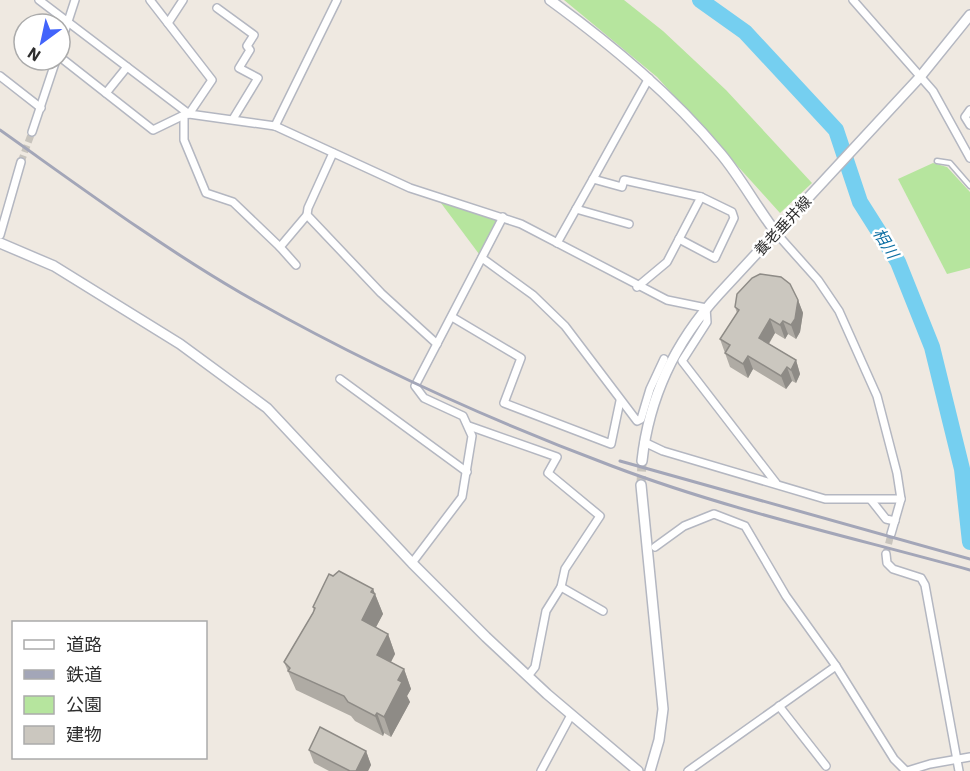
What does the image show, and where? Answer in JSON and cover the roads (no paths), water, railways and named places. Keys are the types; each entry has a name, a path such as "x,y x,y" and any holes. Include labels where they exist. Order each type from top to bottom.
{"street":[{"path":"39,0 55,12"},
{"path":"72,66 153,130 186,114 212,80 150,0"},
{"path":"168,23 183,0"},
{"path":"275,126 337,0"},
{"path":"550,0 649,78 723,156 753,204 818,280 839,311 877,396 897,473 901,500 891,534"},
{"path":"853,0 933,91 970,158"},
{"path":"217,8 254,35 247,46 250,50 239,68 258,78 233,119"},
{"name":"養老垂井線","path":"642,461 653,403 668,364 706,308 908,91 970,15"},
{"path":"72,25 186,114 275,126 438,199 503,217 557,243 637,287 667,300 706,308 708,322 682,361 776,483"},
{"path":"106,93 127,67"},
{"path":"32,132 52,72"},
{"path":"0,76 41,108"},
{"path":"557,243 649,78"},
{"path":"970,110 965,117 970,125"},
{"path":"186,114 184,140 206,193 233,202 280,247 296,266"},
{"path":"280,247 307,215 333,153"},
{"path":"0,235 21,162"},
{"path":"593,179 622,188 624,180 701,197 732,213 734,218 715,258 679,239"},
{"path":"637,287 667,261 701,197"},
{"path":"576,209 629,224"},
{"path":"307,215 381,293 437,344"},
{"path":"412,563 462,497 472,436 463,416 424,398 415,386 503,217"},
{"path":"0,243 54,266 180,344 239,385 300,441 412,563 528,676 638,771"},
{"path":"482,258 533,296 565,326 637,421 641,419 650,389 664,359"},
{"path":"452,317 521,358 504,403 611,444 620,401"},
{"path":"340,380 467,472"},
{"path":"469,426 557,457 548,473 600,516 565,569 561,587 546,611 535,667 528,676"},
{"path":"644,442 663,451 825,499 901,500"},
{"path":"640,485 663,709 659,740 650,771"},
{"path":"871,500 886,519 895,521"},
{"path":"655,547 684,526 714,513 745,526 786,596 836,666 894,759 906,771 970,757"},
{"path":"886,554 887,563 893,569 921,578 925,585 959,771"},
{"path":"561,587 603,611"},
{"path":"688,771 836,666"},
{"path":"779,706 826,766"},
{"path":"541,771 571,714"}],"lane":[{"path":"936,161 950,163 970,186"}],"waterway":[{"name":"相川","path":"700,0 745,32 836,130 860,202 898,262 932,347 962,469 970,542"}],"tunnel":[{"path":"21,162 32,132"},
{"path":"641,485 642,461"},
{"path":"886,554 891,534"}],"railway":[{"path":"0,130 179,255 241,293 331,342 423,387 564,448 656,482 745,510 970,570"},
{"path":"620,461 970,559"}]}
